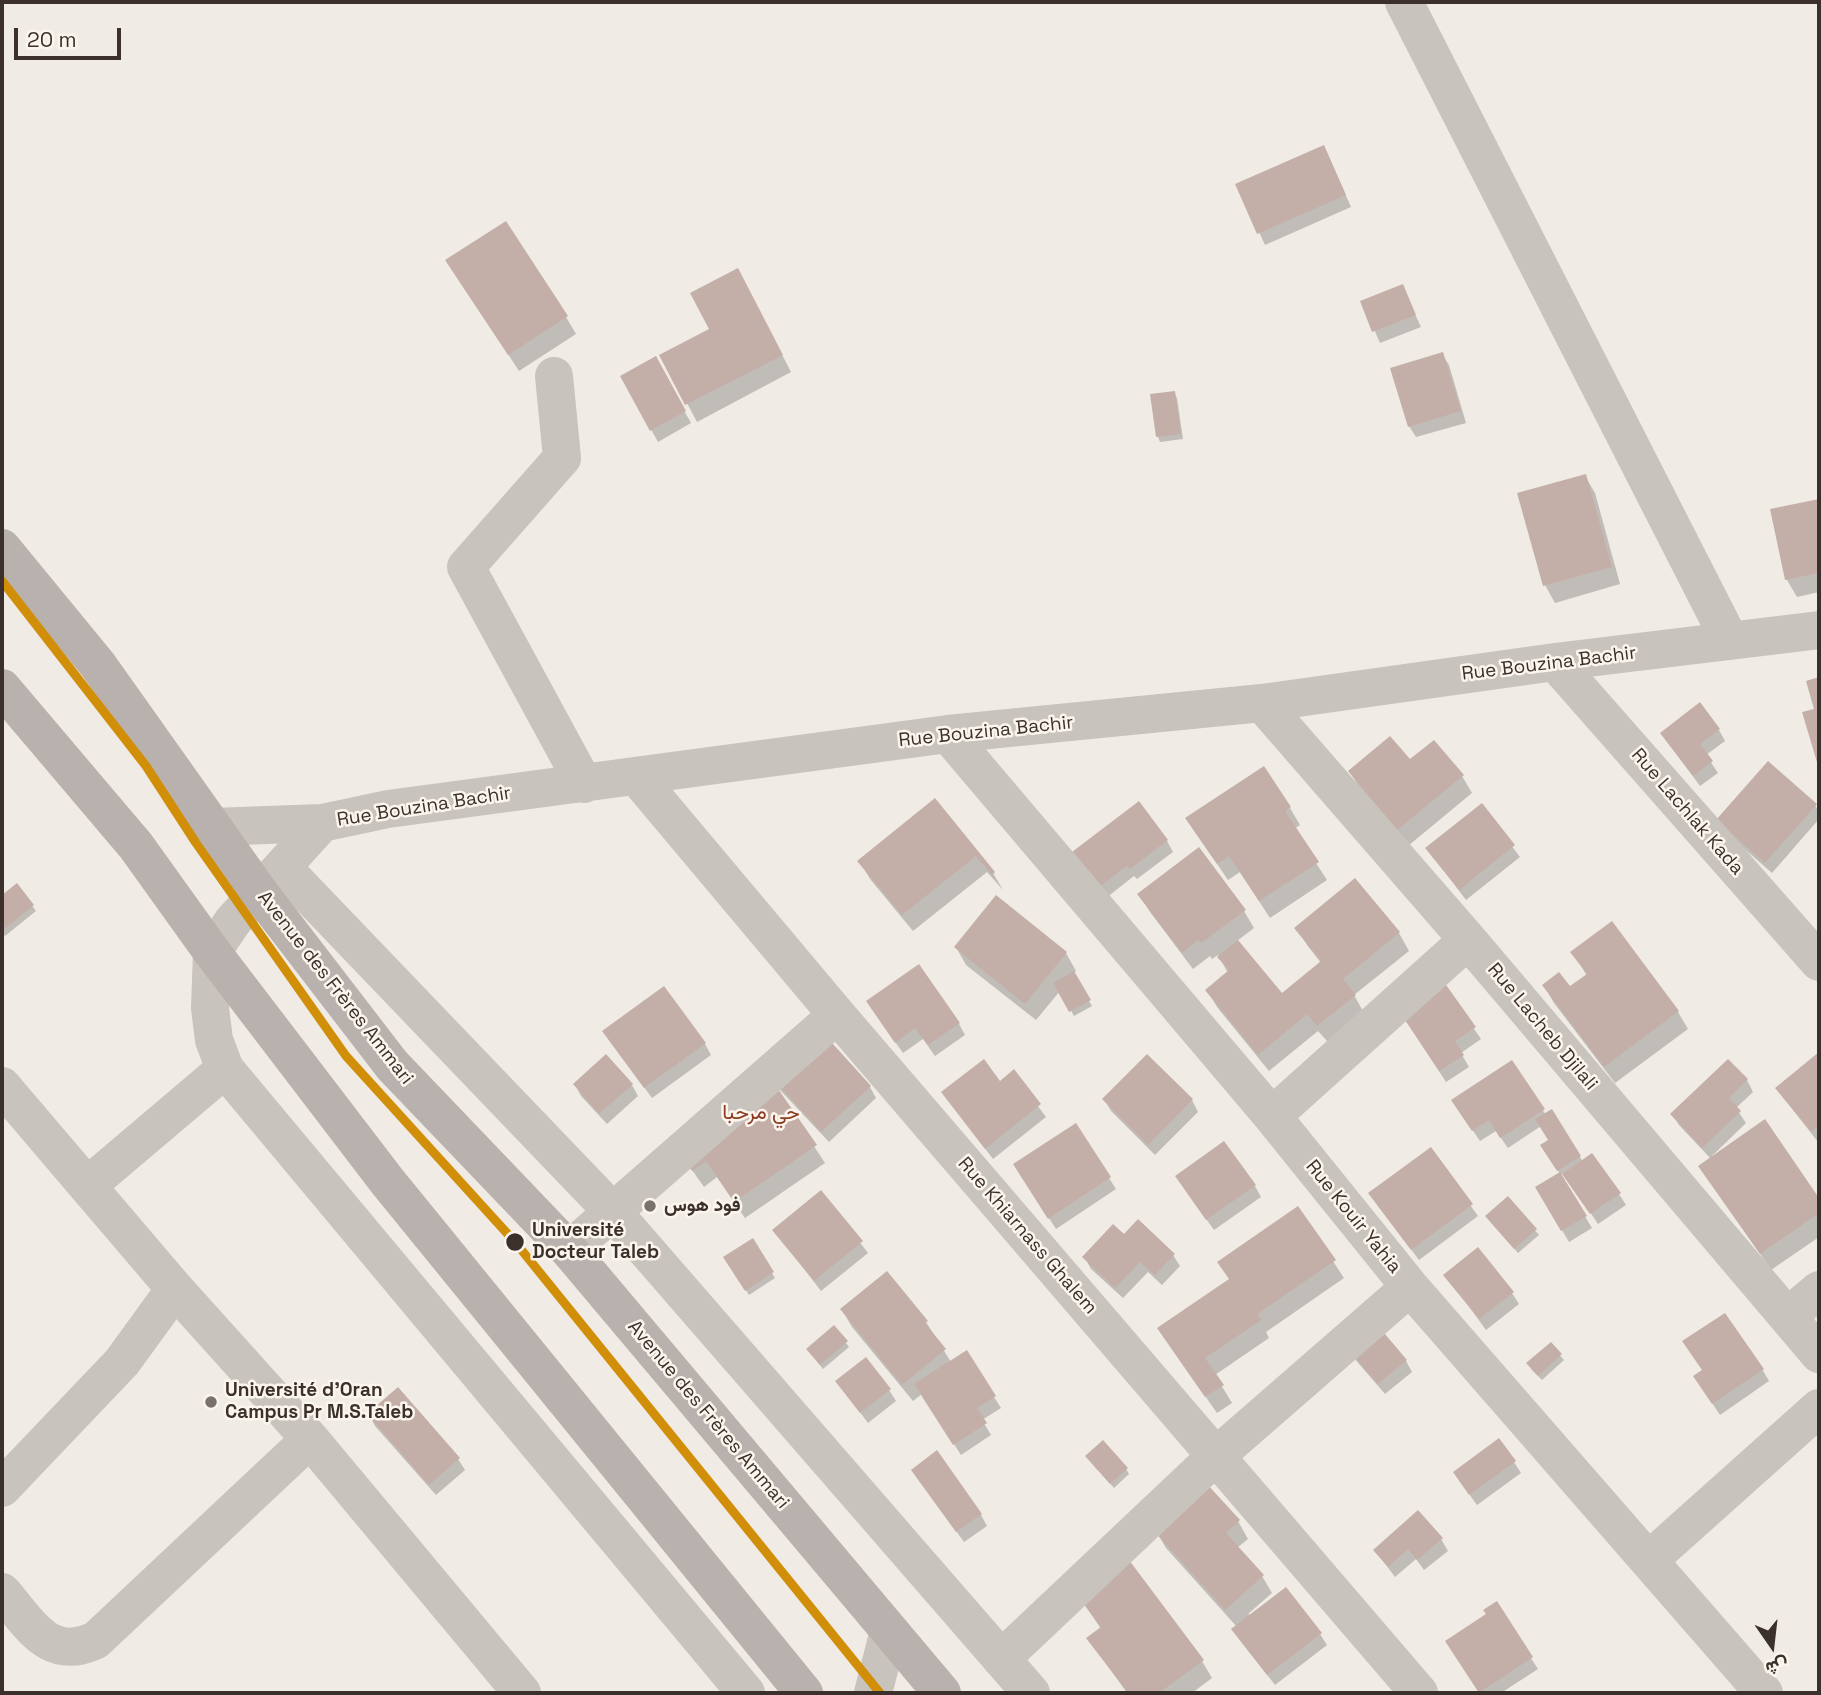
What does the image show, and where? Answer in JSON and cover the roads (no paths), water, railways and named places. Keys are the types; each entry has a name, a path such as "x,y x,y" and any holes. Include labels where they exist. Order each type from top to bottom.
{"main road":[{"name":"Avenue des Frères Ammari","path":"2,548 98,665 213,827 271,880 392,1065 569,1250 942,1693"},
{"path":"2,688 136,846 212,952 387,1181 804,1693"}],"street":[{"path":"1404,2 1730,641"},
{"path":"554,376 562,458 466,567 583,784"},
{"name":"Rue Bouzina Bachir","path":"212,952 233,921 322,823 388,809 948,734 1262,703 1556,662 1819,630"},
{"name":"Rue Lachlak Kada","path":"1556,662 1819,962"},
{"name":"Rue Lacheb Djilali","path":"1262,703 1468,940 1819,1354"},
{"name":"Rue Kouir Yahia","path":"948,734 1272,1116 1410,1287 1649,1560 1753,1689"},
{"name":"Rue Khiarnass Ghalem","path":"637,777 1419,1693"},
{"path":"213,827 322,823"},
{"path":"271,880 613,1212 1031,1693"},
{"path":"1272,1116 1468,940"},
{"path":"212,952 210,1008 215,1040 225,1069 746,1693"},
{"path":"569,1250 837,1014"},
{"path":"87,1186 225,1069"},
{"path":"2,1086 175,1289 310,1439 522,1693"},
{"path":"1001,1659 1216,1456 1410,1287"},
{"path":"2,1488 122,1362 175,1289"},
{"path":"1788,1316 1819,1290"},
{"path":"1649,1560 1819,1408"},
{"path":"5,1603 42,1639 55,1645 69,1648 96,1640 310,1439"},
{"path":"873,1693 889,1631"}],"place":[{"name":"فود هوس","path":"650,1206"},
{"name":"Université Docteur Taleb","path":"515,1242"},
{"name":"Université d'Oran Campus Pr M.S.Taleb","path":"211,1402"}],"district":[{"name":"حي مرحبا","path":"761,1113"}]}
